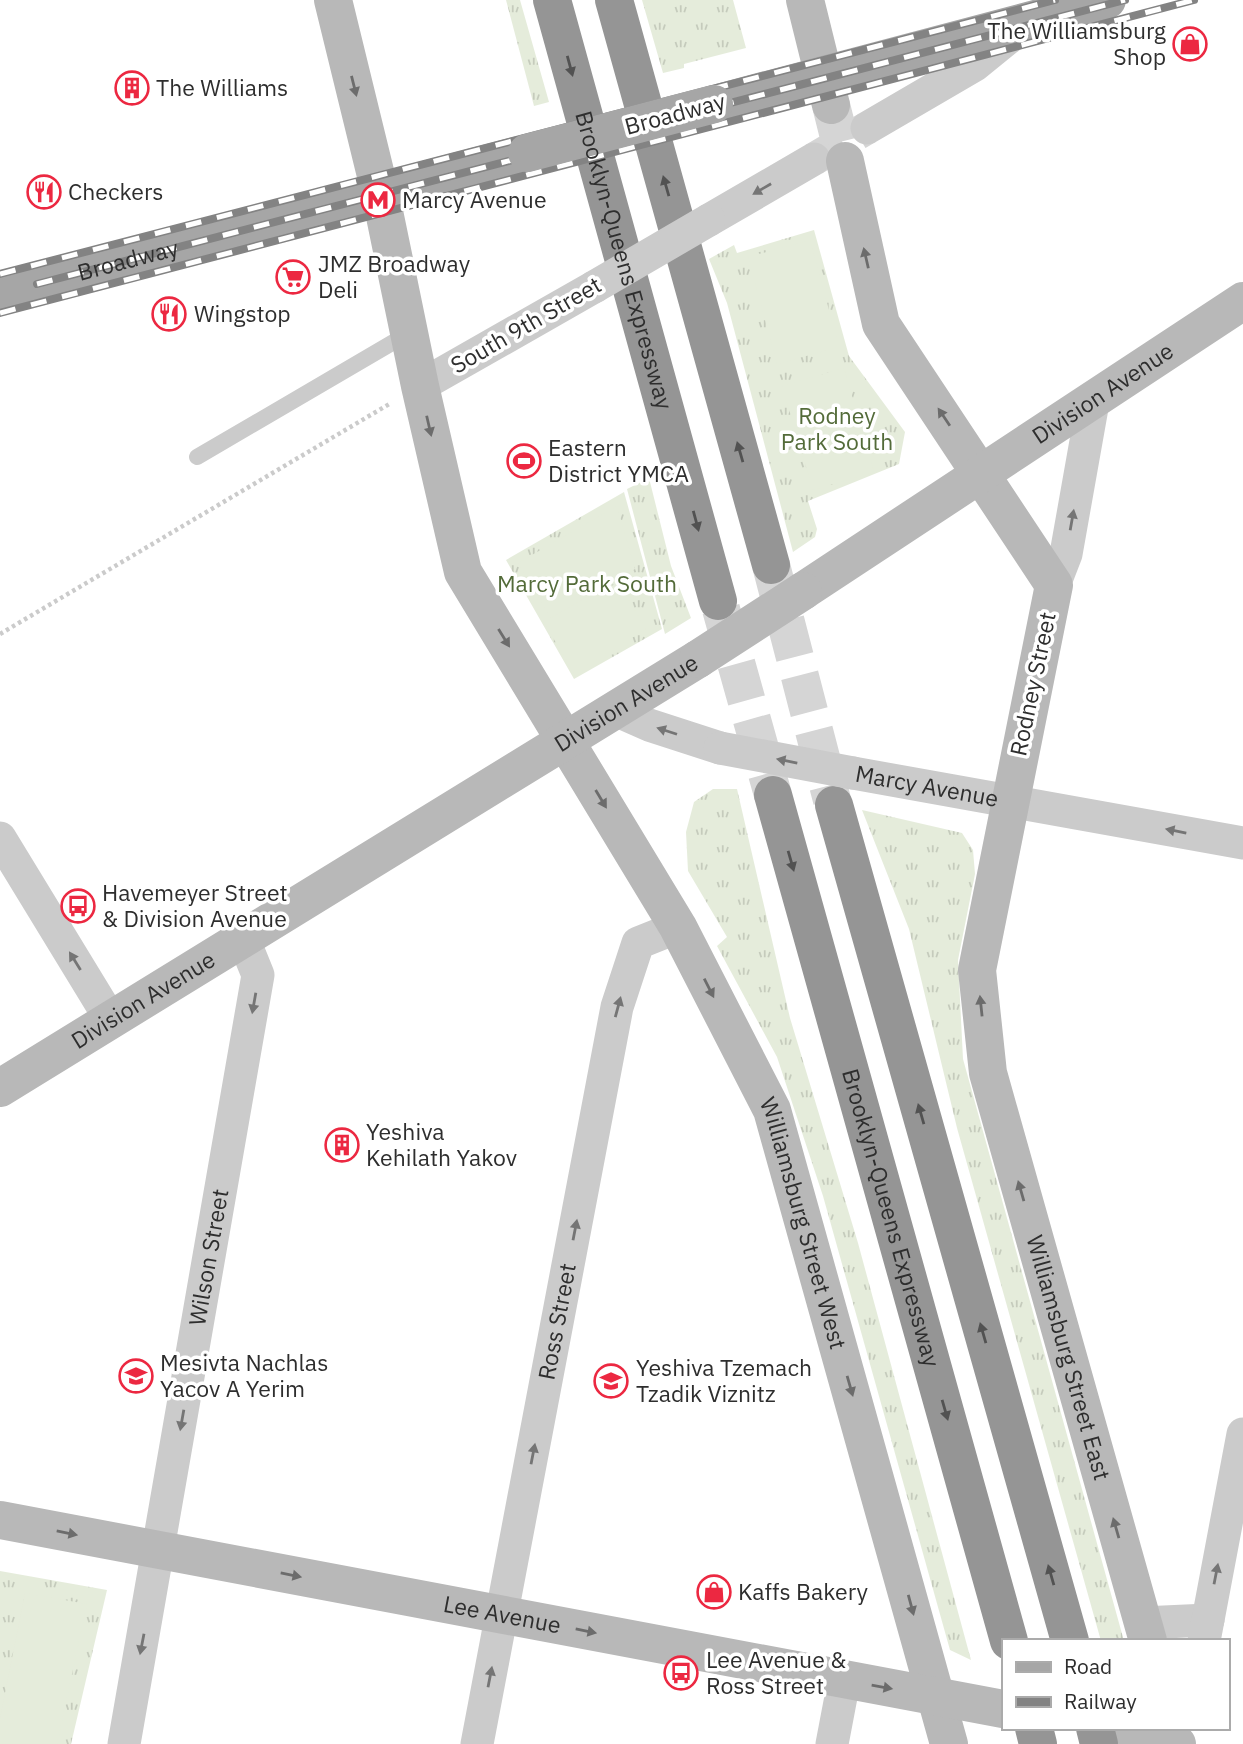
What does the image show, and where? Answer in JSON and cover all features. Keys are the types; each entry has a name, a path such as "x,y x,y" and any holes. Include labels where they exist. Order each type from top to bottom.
{"highway":[{"name":"Brooklyn-Queens Expressway","path":"552,0 718,601"},
{"path":"614,0 771,565"},
{"path":"843,789 1069,1639"},
{"name":"Brooklyn-Queens Expressway","path":"773,795 1008,1639"}],"main road":[{"path":"333,0 380,192 420,386 463,572 567,740"},
{"path":"805,0 827,90"},
{"name":"Broadway","path":"0,292 714,104 827,90 1029,22 1107,0"},
{"name":"Rodney Street","path":"829,160 881,324 983,474 997,503 1054,585 976,970 988,1073"},
{"name":"Division Avenue","path":"0,1088 698,659 1243,302"},
{"name":"Williamsburg Street West","path":"567,740 678,927 772,1110 949,1744"},
{"name":"Williamsburg Street East","path":"988,1073 1145,1632"},
{"name":"Lee Avenue","path":"0,1520 990,1707"},
{"path":"1120,1730 1166,1736 1184,1744"}],"street":[{"path":"867,128 975,65 1029,22"},
{"name":"South 9th Street","path":"420,386 709,219 829,160"},
{"name":"Rodney Street","path":"1054,585 1066,554 1093,402"},
{"name":"Marcy Avenue","path":"615,710 649,725 843,789 1010,799 1243,843"},
{"path":"0,838 111,1020"},
{"name":"Ross Street","path":"477,1744 617,1007 638,943 678,927"},
{"name":"Wilson Street","path":"124,1744 160,1550 258,975 243,938"},
{"path":"1145,1632 1206,1630 1243,1434"},
{"path":"832,1744 844,1681"}],"lane":[{"path":"197,457 410,333"}],"path":[{"path":"0,634 420,386"}],"green space":[{"path":"506,0 520,0 549,102 534,106"},
{"path":"642,0 733,0 746,48 684,64 684,68 663,73"},
{"name":"Rodney Park South","path":"814,230 849,356 905,432 899,464 808,501 817,529 815,537 793,552 727,303 709,259 734,245 737,253"},
{"path":"810,240 839,347 777,364 748,257"},
{"path":"844,368 874,472 813,490 782,386"},
{"path":"649,478 671,566 691,618 665,634 627,489"},
{"name":"Marcy Park South","path":"624,492 662,629 574,679 506,560"},
{"path":"617,506 635,569 551,618 518,563"},
{"path":"618,582 646,629 574,673 546,626"},
{"path":"713,789 737,789 790,1018 858,1243 971,1660 950,1650 823,1196 777,1057 717,946 727,937 688,871 686,832 694,802"},
{"path":"862,810 962,833 973,850 975,874 958,960 963,1059 1123,1639 1100,1639 957,1128 909,929"},
{"path":"0,1571 107,1590 71,1744 0,1744"},
{"path":"25,1593 87,1604 57,1744 0,1744 0,1718"}],"tunnel":[{"path":"831,105 845,161"},
{"path":"814,159 867,128"},
{"path":"771,565 832,800"},
{"path":"721,609 773,795"}],"railway":[{"path":"0,274 1055,0"},
{"path":"37,284 1125,0"},
{"path":"0,313 1194,0"}],"place":[{"name":"The Williamsburg Shop","path":"1190,44"},
{"name":"The Williams","path":"132,88"},
{"name":"Checkers","path":"44,192"},
{"name":"Marcy Avenue","path":"378,200"},
{"name":"JMZ Broadway Deli","path":"293,277"},
{"name":"Wingstop","path":"169,314"},
{"name":"Eastern District YMCA","path":"524,461"},
{"name":"Havemeyer Street & Division Avenue","path":"78,906"},
{"name":"Yeshiva Kehilath Yakov","path":"342,1145"},
{"name":"Mesivta Nachlas Yacov A Yerim","path":"136,1376"},
{"name":"Yeshiva Tzemach Tzadik Viznitz","path":"611,1381"},
{"name":"Kaffs Bakery","path":"714,1592"},
{"name":"Lee Avenue & Ross Street","path":"681,1673"}]}
